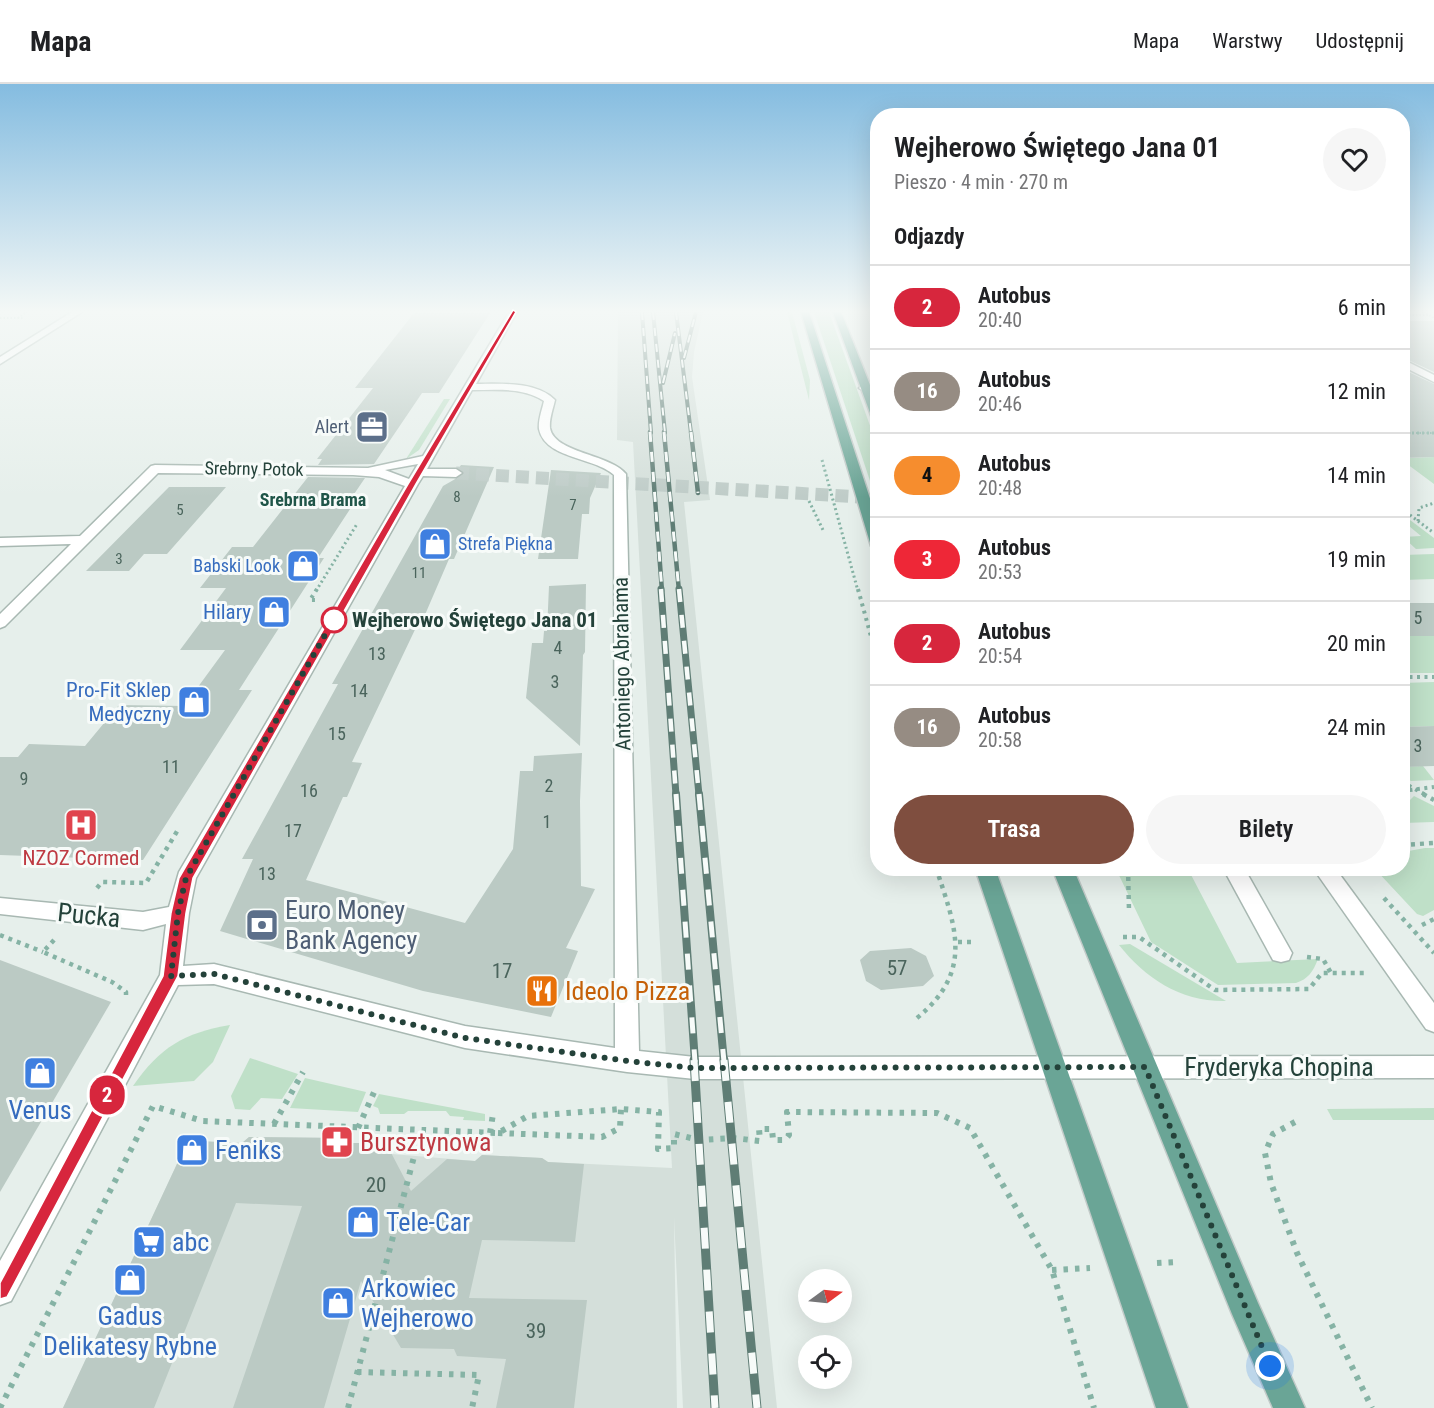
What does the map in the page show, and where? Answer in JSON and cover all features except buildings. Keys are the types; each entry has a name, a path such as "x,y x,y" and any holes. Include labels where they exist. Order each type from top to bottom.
{"main road":[{"path":"824,374 870,520"},
{"path":"859,374 870,402"},
{"path":"988,876 1172,1408"},
{"path":"1065,876 1289,1408"}],"street":[{"path":"0,1290 171,976 178,913 186,878 477,374"},
{"name":"Antoniego Abrahama","path":"469,387 524,389 541,393 550,400 545,420 545,433 553,443 567,451 610,464 620,474 627,1061"},
{"path":"864,388 870,388"},
{"name":"Srebrny Potok","path":"353,471 428,458"},
{"name":"Srebrny Potok","path":"82,540 155,469 353,471 415,478 456,473"},
{"path":"0,542 82,540"},
{"path":"0,623 82,540"},
{"path":"1237,876 1281,954"},
{"path":"1329,876 1434,1022"},
{"name":"Pucka","path":"0,906 143,921 178,913"},
{"path":"171,976 214,974 465,1038 694,1068 1053,1067"},
{"name":"Fryderyka Chopina","path":"1053,1067 1434,1067"}],"path":[{"path":"1410,433 1434,433"},
{"path":"821,454 870,633"},
{"path":"809,501 823,530"},
{"path":"1418,521 1419,508 1434,503"},
{"path":"1410,515 1434,533"},
{"path":"1425,526 1434,526"},
{"path":"1410,677 1434,677"},
{"path":"1412,788 1434,787"},
{"path":"1412,788 1434,800"},
{"path":"1410,844 1434,843"},
{"path":"916,1018 929,1009 949,981 956,962 958,942 938,876"},
{"path":"1128,876 1129,911"},
{"path":"1382,896 1434,953"},
{"path":"1422,925 1434,919"},
{"path":"0,936 43,952"},
{"path":"1120,937 1139,937 1215,990 1309,989 1322,974 1398,972"},
{"path":"958,942 972,942"},
{"path":"274,1124 303,1072"},
{"path":"358,1128 375,1090"},
{"path":"0,1408 153,1106 203,1121 602,1137 620,1128 621,1109"},
{"path":"498,1133 528,1116 621,1109 659,1112 658,1149 674,1149 674,1134 699,1140 733,1138 760,1141 759,1129 772,1129 773,1140 785,1140 789,1135 787,1112 938,1113 970,1128 1052,1270 1094,1408"},
{"path":"490,1133 493,1114"},
{"path":"1295,1122 1273,1134 1265,1154 1271,1183 1298,1253 1372,1408"},
{"path":"348,1408 421,1130"},
{"path":"1156,1263 1176,1262"},
{"path":"1052,1270 1096,1268"},
{"path":"357,1372 479,1375 472,1408"}],"shaded area":[{"path":"618,374 692,374 710,500 684,502 777,1408 683,1408 674,1217 677,1408 63,1408 183,1151 196,1141 242,1143 249,1137 341,1138 345,1143 386,1143 392,1154 475,1161 482,1155 542,1158 548,1162 672,1168 633,442 617,440"}],"green space":[{"path":"802,374 808,374 810,380 809,400"},
{"path":"834,374 851,374 870,426 870,481"},
{"path":"444,399 450,399 419,450 406,459"},
{"path":"1434,457 1434,484 1410,466 1410,458"},
{"path":"1410,520 1434,538 1434,548 1416,549 1410,543 1410,537 1421,536 1410,527"},
{"path":"1434,554 1434,579 1410,580 1410,555"},
{"path":"1434,632 1434,673 1410,673 1410,635"},
{"path":"1434,682 1434,726 1410,727 1410,683"},
{"path":"1423,766 1434,780 1410,780 1410,767"},
{"path":"1414,796 1434,806 1434,822 1410,823 1410,800"},
{"path":"1434,848 1434,910 1423,916 1417,914 1382,876 1410,876 1410,851"},
{"path":"1119,876 1192,876 1237,963 1318,959 1310,974 1296,983 1218,985 1151,942"},
{"path":"1130,944 1226,1001 1194,997 1166,986 1141,968 1119,945"},
{"path":"230,1025 213,1062 194,1081 133,1086 153,1061 174,1044 199,1032"},
{"path":"250,1058 298,1074 282,1099 261,1098 250,1110 235,1109 231,1096"},
{"path":"305,1078 366,1092 358,1112 290,1108"},
{"path":"379,1094 485,1114 485,1121 463,1120 464,1117 450,1116 446,1111 380,1114 378,1108 373,1106"},
{"path":"1434,1108 1434,1120 1333,1120 1327,1109"}],"tunnel":[{"path":"456,473 870,498"}],"railway":[{"path":"647,374 651,433"},
{"path":"659,374 665,433"},
{"path":"663,383 665,374"},
{"path":"684,374 691,433"},
{"path":"650,432 662,591"},
{"path":"664,432 679,591"},
{"path":"691,432 698,493"},
{"path":"661,589 676,795"},
{"path":"679,589 699,795"},
{"path":"676,794 695,1062"},
{"path":"699,794 724,1062"},
{"path":"694,1060 715,1408"},
{"path":"724,1060 757,1408"}],"bus line":[{"name":"2","path":"0,1290 171,976 178,913 186,878 477,374"}],"place":[{"name":"Alert","path":"372,427"},
{"name":"Strefa Piękna","path":"435,544"},
{"name":"Babski Look","path":"303,566"},
{"name":"Hilary","path":"274,612"},
{"name":"Wejherowo Świętego Jana 01","path":"334,620"},
{"name":"Pro-Fit Sklep Medyczny","path":"194,702"},
{"name":"NZOZ Cormed","path":"81,825"},
{"name":"Euro Money Bank Agency","path":"262,925"},
{"name":"Ideolo Pizza","path":"542,991"},
{"name":"Venus","path":"40,1073"},
{"name":"Bursztynowa","path":"337,1142"},
{"name":"Feniks","path":"192,1150"},
{"name":"Tele-Car","path":"363,1222"},
{"name":"abc","path":"149,1242"},
{"name":"Gadus Delikatesy Rybne","path":"130,1280"},
{"name":"Arkowiec Wejherowo","path":"338,1303"}],"district":[{"name":"Srebrna Brama","path":"313,500"}],"route":[{"path":"334,620 337,614 186,878 178,913 171,976 214,974 465,1038 694,1068 1145,1067 1270,1366"}]}
